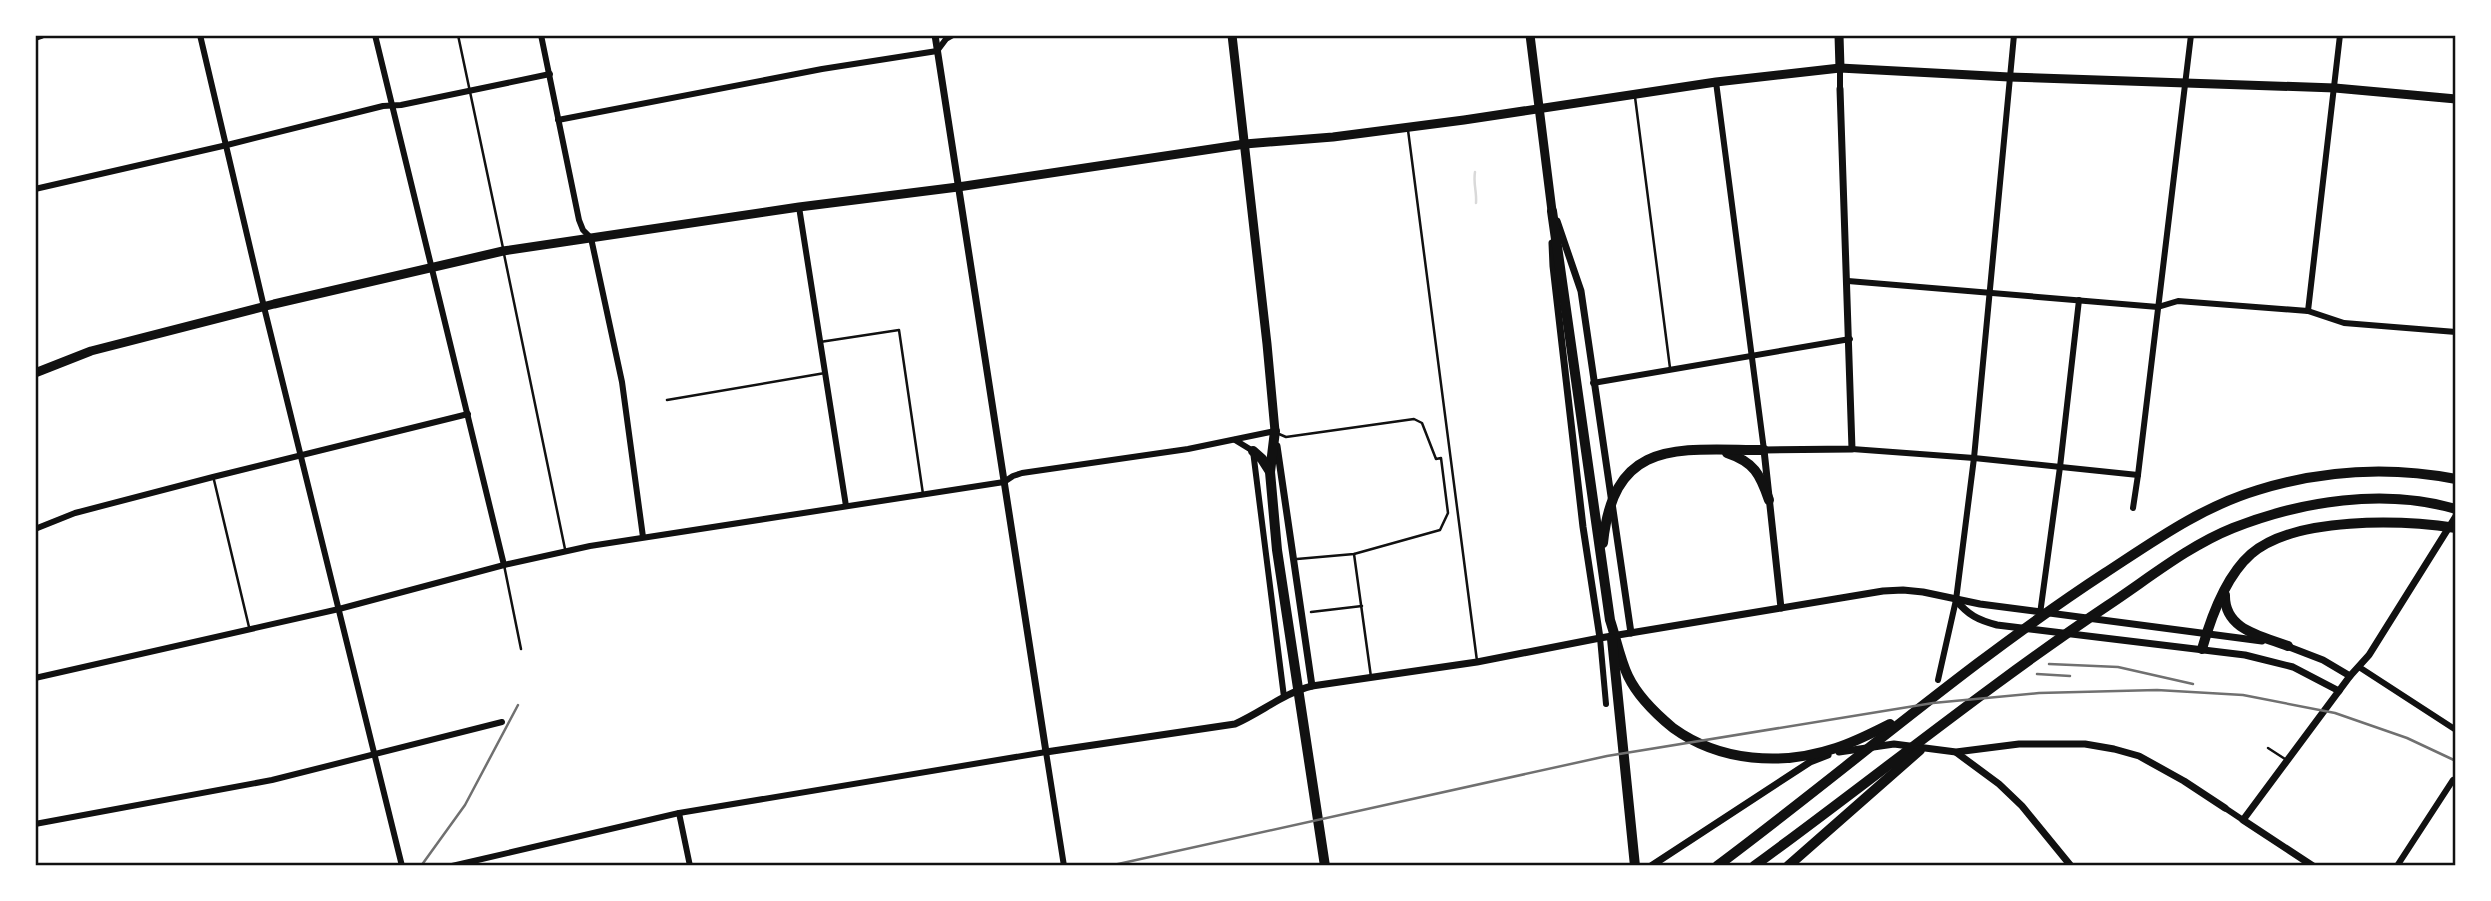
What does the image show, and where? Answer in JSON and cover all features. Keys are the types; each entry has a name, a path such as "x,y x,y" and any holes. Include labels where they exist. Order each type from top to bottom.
{"highway":[{"path":"1552,211 1610,620 1635,866"},
{"path":"1275,431 1270,472 1278,550 1322,866"},
{"path":"1601,560 1606,517 1612,499 1622,482 1635,468 1651,457 1690,449 1764,450"},
{"path":"1713,450 1744,459 1758,473 1769,500"},
{"path":"1253,451 1270,472"},
{"path":"1717,866 1911,713 2066,598 2185,520 2256,490 2331,474 2400,471 2456,479"},
{"path":"1788,866 1853,800 1950,718 2083,622 2201,544 2232,528 2314,505 2348,500 2404,500 2456,509"},
{"path":"2202,649 2206,633 2240,565 2262,545 2281,536 2311,529 2372,523 2407,522 2456,528"},
{"path":"2226,590 2227,610 2241,629 2288,646"},
{"path":"1610,620 1629,677 1644,701 1661,719 1682,734 1722,753 1776,758 1819,753 1856,741 1911,713"},
{"path":"1754,866 1853,800"}],"main road":[{"path":"35,37 41,35"},
{"path":"1232,35 1275,431"},
{"path":"1530,35 1552,211"},
{"path":"1839,35 1840,68"},
{"path":"35,373 85,353 264,307 503,251 1245,144 1333,136 1717,82 1840,68 2010,77 2335,88 2456,99"}],"street":[{"path":"200,35 314,513 402,866"},
{"path":"374,35 505,565"},
{"path":"541,35 582,228 591,238 622,382 643,537"},
{"path":"935,35 1064,866"},
{"path":"558,120 822,69 937,51 946,39 953,35"},
{"path":"1938,680 1956,600 1974,458 2014,35"},
{"path":"2133,508 2191,35"},
{"path":"2308,311 2340,35"},
{"path":"1840,68 1852,449"},
{"path":"35,190 383,106 550,74"},
{"path":"1717,82 1782,608"},
{"path":"799,207 846,506"},
{"path":"1552,211 1581,291 1631,633"},
{"path":"1552,211 1553,266 1606,704"},
{"path":"1848,281 2158,307 2178,301 2308,311 2344,323 2456,332"},
{"path":"2037,629 2060,467 2079,300"},
{"path":"1593,383 1850,339"},
{"path":"35,529 75,513 468,414"},
{"path":"35,678 339,609 566,551 1004,482 1013,475 1022,473 1235,440 1275,431 1312,685"},
{"path":"1235,440 1253,451 1284,696"},
{"path":"1764,450 1852,449 2138,475"},
{"path":"2243,820 2350,676 2369,655 2456,516"},
{"path":"452,866 679,813 1046,752 1235,724 1294,690 1312,685 1477,663 1600,638 1903,590 1956,600 2288,646 2323,660 2350,676"},
{"path":"1956,600 1966,613 1977,620 1997,625 2258,658 2293,667 2339,691"},
{"path":"2359,667 2456,730"},
{"path":"35,824 272,780 502,722"},
{"path":"1651,866 1810,762 1833,753 1894,744 1956,752 2019,744 2058,743 2114,749 2139,756 2161,767 2313,866"},
{"path":"1956,752 1999,784 2022,806 2071,866"},
{"path":"2397,866 2452,780"},
{"path":"679,813 690,866"},
{"path":"1317,850 1322,866"}],"lane":[{"path":"458,35 566,551"},
{"path":"1635,93 1670,368"},
{"path":"1408,126 1477,663"},
{"path":"820,342 899,330 923,494"},
{"path":"667,400 825,373"},
{"path":"1275,431 1286,437 1414,419 1422,423 1436,459 1441,458 1448,513 1440,530 1354,554 1293,559"},
{"path":"213,477 249,629"},
{"path":"1354,554 1371,677"},
{"path":"505,565 522,649"},
{"path":"1311,611 1362,606"},
{"path":"2268,748 2288,761"}],"waterway":[{"path":"1475,172 1476,203"}],"railway":[{"path":"2049,664 2118,667 2193,684"},
{"path":"2037,674 2070,676"},
{"path":"1109,866 1607,756 1933,703 2039,693 2157,690 2243,695 2335,713 2407,738 2456,761"},
{"path":"421,866 465,805 518,705"}]}
